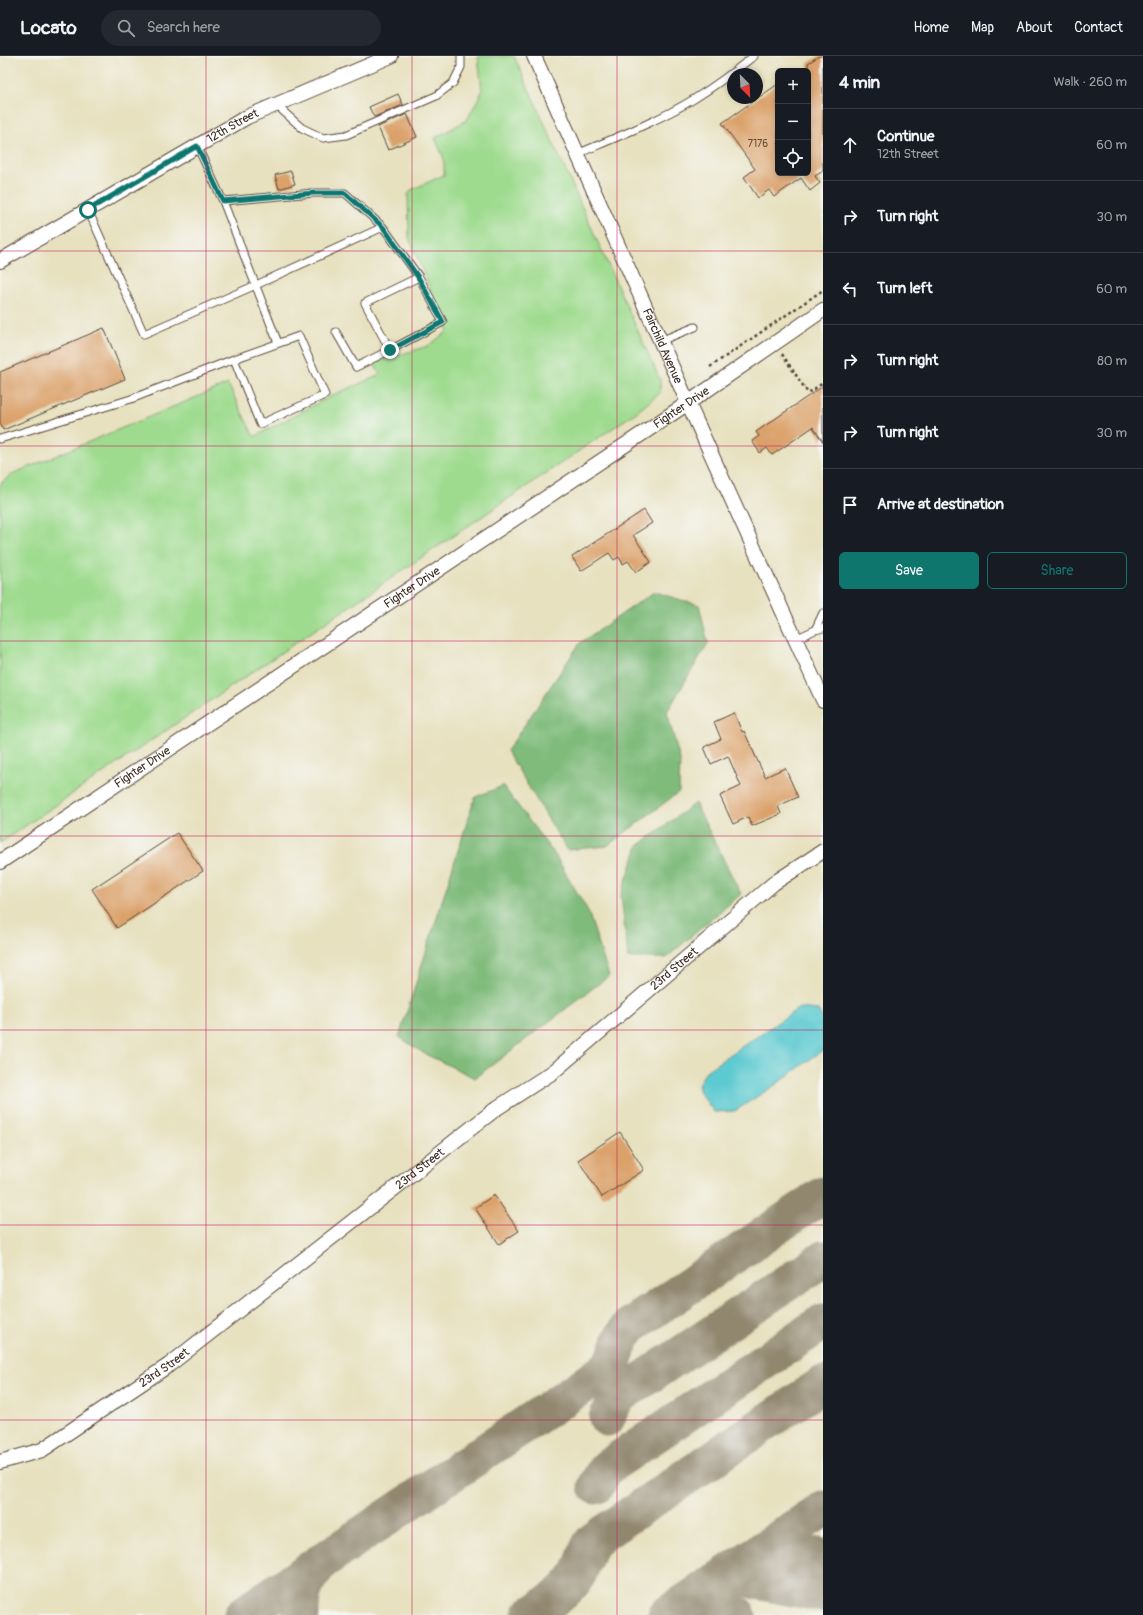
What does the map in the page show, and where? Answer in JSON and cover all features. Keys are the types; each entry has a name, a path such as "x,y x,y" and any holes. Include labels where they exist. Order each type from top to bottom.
{"street":[{"name":"12th Street","path":"0,262 247,117 392,56"},
{"name":"Fairchild Avenue","path":"534,56 660,341 823,700"},
{"name":"Fighter Drive","path":"0,862 688,403 823,310"},
{"name":"23rd Street","path":"0,1462 42,1450 170,1365 497,1108 553,1072 774,883 823,851"}],"lane":[{"path":"276,105 302,128 323,138 346,135 436,96 452,82 461,67 461,56"},
{"path":"577,154 620,136 693,100 719,83 754,56"},
{"path":"197,146 223,201 278,343"},
{"path":"223,201 314,193 345,193 383,227 418,277 443,322 356,367 336,332"},
{"path":"88,210 144,334 383,227"},
{"path":"390,350 365,302 418,277"},
{"path":"660,341 696,327"},
{"path":"0,440 131,399 234,359 299,336 325,395 260,424 234,359"},
{"path":"815,630 823,614"},
{"path":"795,639 823,628"}],"path":[{"path":"710,368 823,290"},
{"path":"782,354 808,393 823,383"}],"green space":[{"path":"478,56 514,56 660,380 660,393 638,411 0,843 0,484 12,474 228,384 254,437 333,395 380,375 374,363 428,346 448,331 409,238 408,195 411,190 444,175 444,159 435,138 467,120 482,91"},
{"path":"654,592 699,605 708,643 667,712 680,760 679,792 607,846 567,850 507,751 580,643"},
{"path":"503,786 555,855 588,911 609,976 475,1078 425,1054 399,1037 475,797"},
{"path":"695,803 741,894 666,958 628,958 621,895 638,846"}],"water":[{"path":"799,1008 818,1010 823,1019 823,1050 775,1085 735,1111 714,1112 700,1093 698,1085 706,1071"}],"building":[{"path":"819,56 823,56 823,171 815,176 820,183 810,191 801,178 774,197 769,190 758,198 744,177 755,169 722,123 749,104 763,104 763,94 775,86 775,176 811,176 811,68 808,68 808,63"},
{"path":"398,94 403,105 374,117 369,107"},
{"path":"407,114 417,137 388,150 378,127"},
{"path":"291,171 295,184 279,189 275,175"},
{"path":"104,328 125,379 3,430 0,423 0,372"},
{"path":"823,386 823,442 813,427 772,455 767,448 760,453 752,441 759,436 756,432"},
{"path":"644,510 652,523 633,535 651,562 636,572 628,561 623,564 619,557 614,560 609,553 581,571 572,557"},
{"path":"734,713 765,777 785,768 798,797 778,806 781,814 752,826 748,817 733,824 720,796 741,786 728,756 711,764 704,747 721,739 714,722"},
{"path":"177,833 203,871 117,928 92,889"},
{"path":"620,1132 644,1170 602,1197 578,1160"},
{"path":"494,1195 519,1231 499,1244 475,1208"}],"taxiway":[{"path":"242,1615 600,1374 610,1366 621,1339 630,1326 823,1195"},
{"path":"607,1418 613,1404 623,1393 823,1259"},
{"path":"596,1486 604,1471 609,1466 823,1322"},
{"path":"530,1615 556,1598 568,1588 581,1569 590,1545 596,1538 823,1384"},
{"path":"666,1615 823,1509"},
{"path":"755,1555 764,1550 775,1548 823,1557"},
{"path":"301,1615 305,1586 321,1562"},
{"path":"716,1581 727,1577 736,1577 823,1594"},
{"path":"673,1610 691,1607 738,1615"}],"route":[{"path":"88,210 197,146 223,201 314,193 345,193 383,227 418,277 443,322 390,350"}]}
